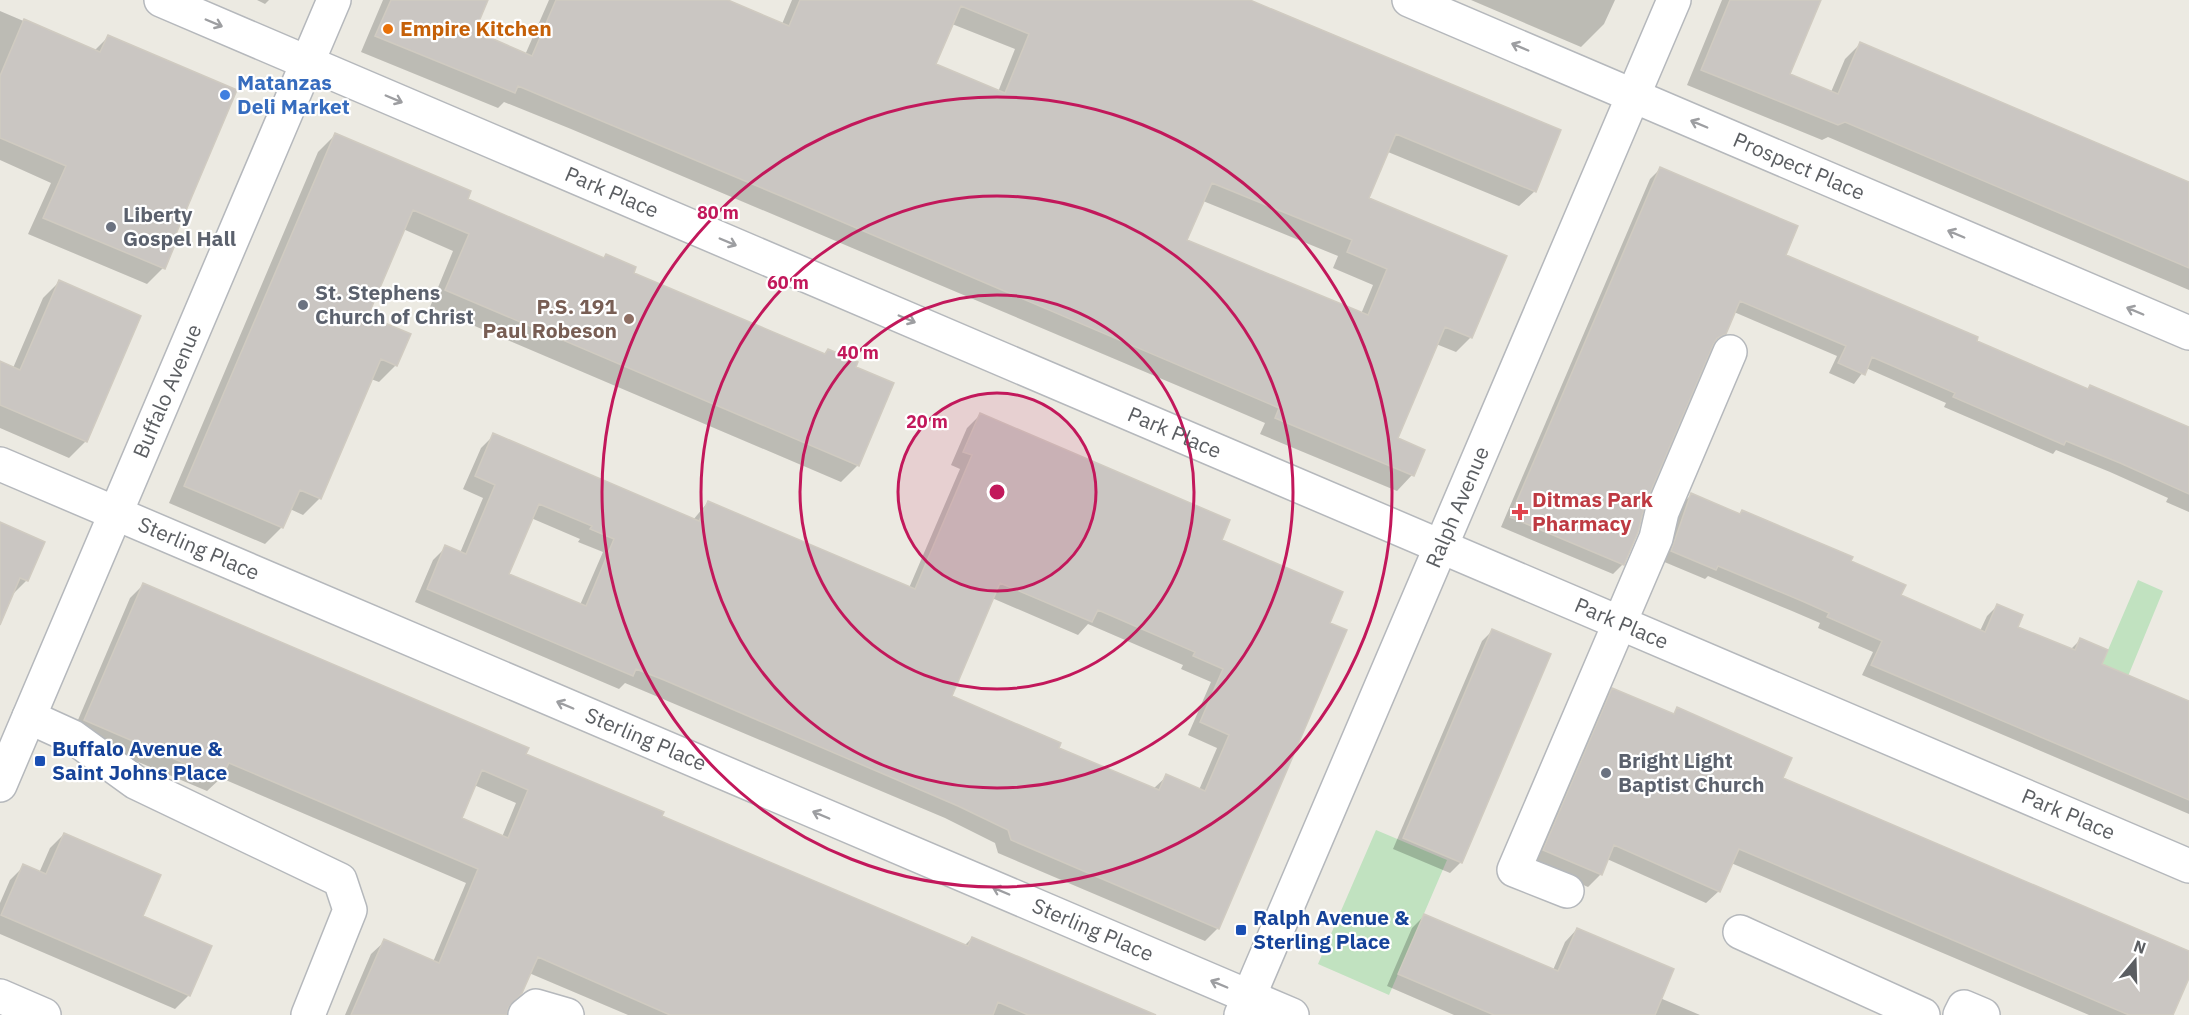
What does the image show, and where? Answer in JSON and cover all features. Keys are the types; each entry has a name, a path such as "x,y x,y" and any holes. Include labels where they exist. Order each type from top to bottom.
{"street":[{"name":"Park Place","path":"160,0 2189,866"},
{"name":"Buffalo Avenue","path":"0,785 334,0"},
{"name":"Prospect Place","path":"1409,0 2189,333"},
{"name":"Ralph Avenue","path":"1245,1006 1674,0"},
{"path":"1568,891 1514,870 1656,538 1662,512 1730,352"},
{"name":"Sterling Place","path":"0,464 1245,1006 1292,1015"},
{"path":"29,717 73,737 135,782 340,880 350,910 308,1015"},
{"path":"1740,932 1923,1015"},
{"path":"0,996 44,1015"},
{"path":"525,1015 536,1006 567,1015"},
{"path":"1960,1015 1964,1007 1983,1015"}],"green space":[{"path":"2138,580 2163,591 2094,759 2066,748"},
{"path":"1376,830 1447,860 1389,995 1318,964"}],"building":[{"path":"391,0 488,0 475,31 532,56 556,0 728,0 789,26 800,0 1250,0 1561,130 1536,192 1396,134 1369,198 1507,256 1472,338 1445,327 1398,438 1425,450 1414,476 1275,418 1279,408 800,204 518,86 515,93 375,36","holes":["961,6 1029,34 1005,93 936,64","1212,183 1352,240 1347,252 1387,269 1368,315 1187,240"]},
{"path":"1730,0 1821,0 1790,74 1838,94 1860,42 2189,182 2189,268 1845,122 1838,125 1701,70"},
{"path":"24,19 100,52 108,35 237,90 176,234 179,235 165,269 43,218 66,166 0,138 0,76"},
{"path":"335,133 471,191 468,199 604,258 606,254 636,267 634,273 825,354 828,349 858,362 856,367 894,383 859,466 445,290 469,234 413,210 368,316 411,334 397,366 381,359 321,499 300,490 283,528 184,486"},
{"path":"1660,167 1798,226 1786,255 1978,337 1977,341 2088,389 2090,385 2189,427 2189,494 2066,441 2064,445 1953,397 1955,393 1872,357 1865,375 1838,363 1846,346 1740,301 1726,334 1717,338 1713,345 1645,505 1638,532 1624,565 1510,517"},
{"path":"59,280 141,316 87,442 0,405 0,361 20,370"},
{"path":"980,413 1230,520 1222,540 1343,592 1330,623 1347,630 1219,929 1011,840 1008,830 958,806 664,680 636,669 633,676 427,589 445,545 466,554 495,485 475,476 493,433 699,521 708,501 915,589 972,455 963,452","holes":["539,504 592,526 590,529 614,539 586,606 509,574","1000,583 1092,622 1098,610 1195,652 1193,656 1223,669 1200,722 1229,735 1205,791 1166,774 1159,790 1059,748 1061,743 952,696"]},
{"path":"1691,493 1740,514 1742,510 1853,557 1851,561 1906,585 1901,595 1985,632 1997,604 2023,615 2018,627 2075,650 2080,638 2108,650 2102,664 2189,701 2189,800 1871,665 1882,641 1827,617 1829,613 1802,601 1718,566 1716,570 1671,551"},
{"path":"0,522 45,542 28,581 20,578 0,625"},
{"path":"143,583 529,748 526,754 664,812 662,816 746,852 968,946 972,937 1156,1015 1028,1015 998,1002 993,1015 670,1015 538,957 522,993 508,1008 507,1015 351,1015 384,939 439,963 478,869 229,763 221,779 84,720","holes":["482,770 528,790 508,838 462,818"]},
{"path":"1492,629 1551,654 1462,863 1403,838"},
{"path":"1612,688 1674,714 1677,707 1792,758 1783,778 2189,951 2189,978 2173,1015 2129,1015 1739,849 1720,892 1614,845 1602,875 1543,850"},
{"path":"64,833 161,875 143,916 212,946 190,996 1,915 23,864 46,874"},
{"path":"1424,914 1558,971 1577,928 1674,969 1655,1015 1494,1015 1398,974"}],"place":[{"name":"Empire Kitchen","path":"388,29"},
{"name":"Matanzas Deli Market","path":"225,95"},
{"name":"Liberty Gospel Hall","path":"111,227"},
{"name":"St. Stephens Church of Christ","path":"303,305"},
{"name":"P.S. 191 Paul Robeson","path":"629,319"},
{"name":"Ditmas Park Pharmacy","path":"1520,512"},
{"name":"Buffalo Avenue & Saint Johns Place","path":"40,761"},
{"name":"Bright Light Baptist Church","path":"1606,773"},
{"name":"Ralph Avenue & Sterling Place","path":"1241,930"}]}
